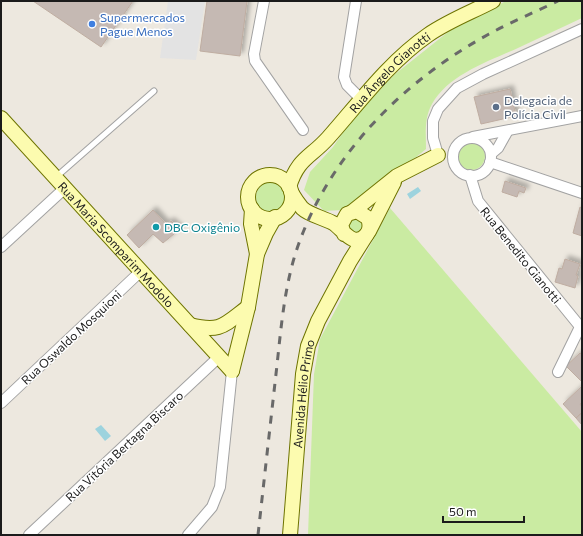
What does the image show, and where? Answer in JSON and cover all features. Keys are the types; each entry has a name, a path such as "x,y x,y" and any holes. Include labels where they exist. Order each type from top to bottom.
{"street":[{"path":"264,1 254,54 255,61 303,130"},
{"path":"356,1 344,77 347,85 361,99"},
{"name":"Rua Ângelo Gianotti","path":"290,190 294,172 300,163 322,144 361,99 413,47 430,34 493,1"},
{"path":"507,132 491,158 486,170 481,173 470,175 464,173 456,165 438,155 433,138 433,121 438,109 457,88 482,74 582,29"},
{"path":"350,261 346,236 341,225 350,213 397,176 471,138 582,116"},
{"name":"Rua Maria Scomparim Modolo","path":"1,118 232,371"},
{"path":"471,138 482,141 490,149 491,158"},
{"path":"456,165 454,153 461,142"},
{"path":"491,158 582,193"},
{"name":"Rua Ângelo Gianotti","path":"270,175 300,163"},
{"path":"257,254 252,224 252,209 248,198 252,184 257,179 270,175 282,178 303,209 335,225 346,236 358,240 368,232 368,218 361,212 350,213 326,220"},
{"name":"Rua Benedito Gianotti","path":"470,175 478,201 568,313 581,324"},
{"name":"Avenida Hélio Primo","path":"290,535 303,374 308,346 318,321 350,261 368,232 397,176"},
{"path":"1,247 60,183"},
{"path":"188,535 212,507 220,487 232,371 248,307 257,254 266,233 278,216 290,205 290,190"},
{"path":"252,209 264,217 278,216 303,209"},
{"name":"Rua Oswaldo Mosquioni","path":"1,403 141,271"},
{"path":"190,325 206,329 218,328 248,307"},
{"path":"558,372 581,324"},
{"name":"Rua Vitória Bertagna Biscaro","path":"30,535 219,357"}],"lane":[{"path":"60,183 154,91"}],"green space":[{"path":"506,1 582,1 582,18 470,70 448,85 439,94 429,109 426,126 426,149 403,168 343,210 324,211 304,190 310,172 333,147 351,121 394,75 453,28"},
{"path":"471,142 481,146 485,156 481,166 471,170 461,166 457,156 461,146"},
{"path":"271,182 282,186 286,197 282,208 271,212 260,208 256,197 260,186"},
{"path":"390,208 582,432 582,535 308,535 314,374 320,339"},
{"path":"356,218 363,223 363,231 353,235 347,224 348,221"}],"shaded area":[{"path":"168,1 205,1 196,60 160,58"}],"water":[{"path":"418,187 421,191 410,199 407,194"},
{"path":"101,425 111,436 105,441 95,429"}],"building":[{"name":"Supermercados Pague Menos","path":"33,1 133,1 101,47"},
{"path":"207,1 247,1 240,56 200,51"},
{"name":"Delegacia de Polícia Civil","path":"510,89 516,116 481,124 474,97"},
{"path":"505,181 526,188 524,193 519,191 517,197 502,192"},
{"path":"580,207 582,208 582,236 573,233"},
{"name":"DBC Oxigênio","path":"153,210 166,224 171,221 180,229 163,243 153,234 139,248 127,235"},
{"path":"565,259 580,264 576,275 578,276 575,288 555,282 559,268 562,269"},
{"path":"580,353 582,355 582,382 566,366"},
{"path":"582,386 582,402 580,404 582,407 582,412 576,418 563,404"},
{"path":"582,413 582,425 576,418"}],"railway":[{"path":"258,535 286,291 299,243 313,210 331,178 351,149 401,96 458,52 514,21 558,1"}],"place":[{"name":"Supermercados Pague Menos","path":"92,24"},
{"name":"Delegacia de Polícia Civil","path":"496,107"},
{"name":"DBC Oxigênio","path":"156,227"}]}
